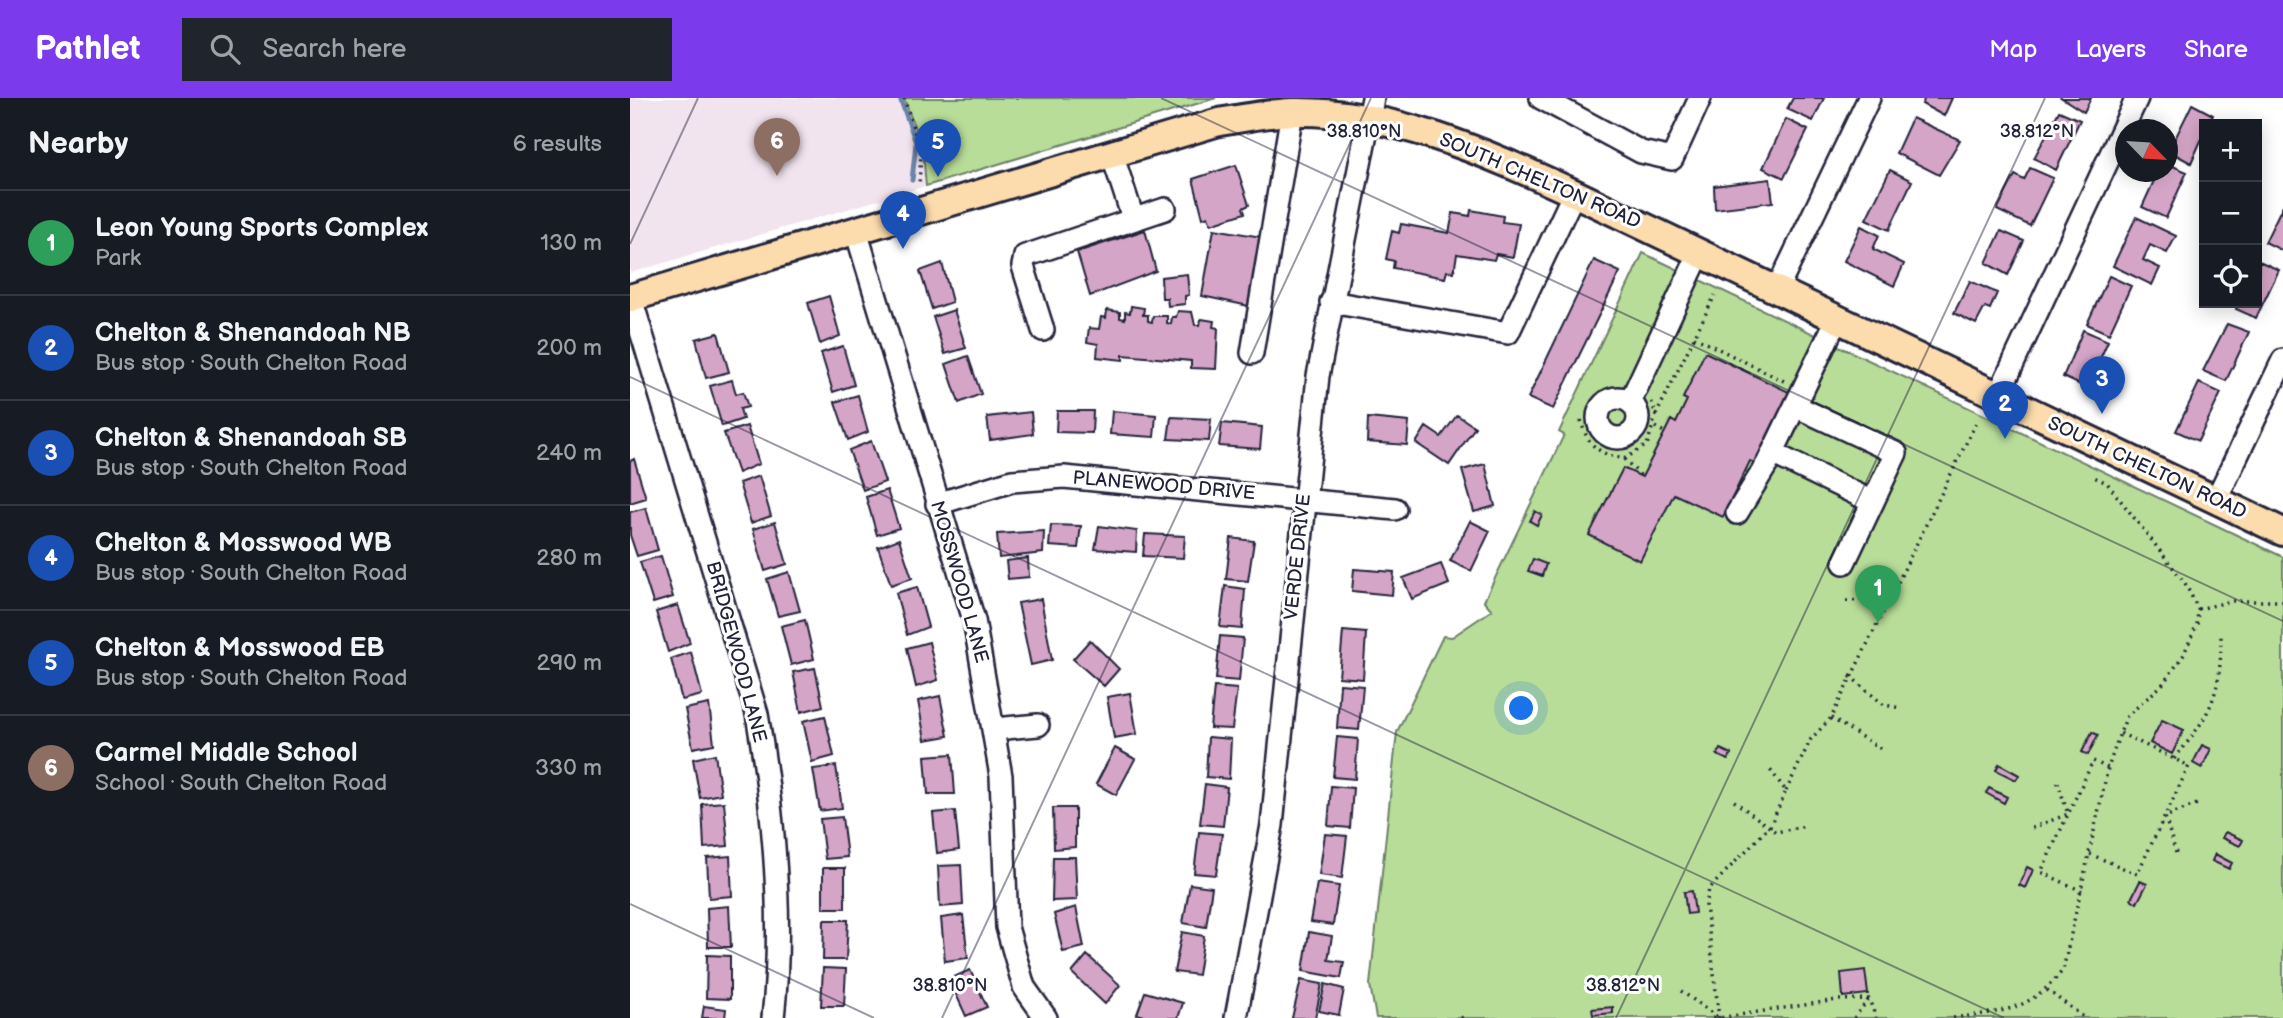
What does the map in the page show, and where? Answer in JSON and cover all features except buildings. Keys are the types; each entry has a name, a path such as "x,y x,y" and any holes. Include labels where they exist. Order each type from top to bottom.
{"main road":[{"name":"SOUTH CHELTON ROAD","path":"631,297 1219,122 1292,112 1372,108 1574,193 2283,532"}],"street":[{"path":"1541,98 1642,152 1672,159 1700,98"},
{"path":"1777,290 1869,98"},
{"path":"1997,396 2137,98"},
{"name":"VERDE DRIVE","path":"1236,1018 1272,825 1318,376 1372,108"},
{"path":"1252,353 1292,112"},
{"path":"1112,154 1133,218"},
{"path":"1332,303 1508,332 1574,193"},
{"path":"1042,330 1023,266 1025,256 1165,209"},
{"name":"MOSSWOOD LANE","path":"856,231 974,620 995,729 1005,824 1007,927 1024,987 1046,1018"},
{"path":"1634,395 1700,252"},
{"name":"BRIDGEWOOD LANE","path":"631,297 757,714 772,818 775,866 776,979 773,1018"},
{"path":"1737,513 1772,453 1793,396 1837,319"},
{"path":"2216,500 2283,360"},
{"path":"1793,396 1896,453 1844,563"},
{"path":"1772,453 1873,502"},
{"name":"PLANEWOOD DRIVE","path":"937,504 1012,481 1064,477 1395,509"},
{"path":"995,729 1038,725"}],"path":[{"path":"904,98 918,137 919,185"},
{"path":"1624,459 1647,445 1655,427 1656,415 1715,295"},
{"path":"1694,337 1793,396"},
{"path":"1634,395 1646,392 1656,415"},
{"path":"1581,420 1589,443 1598,451 1624,459 1642,477"},
{"path":"1719,1018 1706,905 1709,889 1770,826 1811,739 1831,718 1977,421"},
{"path":"1655,427 1664,432"},
{"path":"1953,1018 2014,1010 2047,990 2063,970 2108,768 2120,733 2127,716 2162,685 2183,656 2197,624 2198,609 2185,583 2107,483 2094,477"},
{"path":"1846,601 1888,599"},
{"path":"2198,609 2233,601 2283,601"},
{"path":"2174,759 2200,729 2213,707 2221,660 2221,635"},
{"path":"1850,676 1884,705 1901,708"},
{"path":"1831,718 1881,749"},
{"path":"2090,854 2137,874 2189,766 2120,733"},
{"path":"2082,891 2041,872 2093,761 2108,768"},
{"path":"1768,767 1786,791"},
{"path":"2057,780 2068,814"},
{"path":"1734,801 1776,832 1806,825"},
{"path":"2165,817 2197,804"},
{"path":"2032,828 2068,814"},
{"path":"2165,817 2176,853"},
{"path":"2047,990 2084,1018"},
{"path":"1681,991 1719,1018"},
{"path":"1712,1018 1837,1000 1869,999"},
{"path":"1854,1018 1869,999"},
{"path":"1869,999 1876,1018"}],"shaded area":[{"path":"630,98 904,98 923,151 926,186 630,273"}],"green space":[{"path":"904,98 1216,98 926,186 923,151"},
{"path":"1643,253 2283,557 2283,1018 1376,1018 1370,985 1397,732 1443,636 1452,637 1492,610 1484,601 1564,435 1559,432"}],"waterway":[{"path":"900,98 916,143 912,180"}],"place":[{"name":"Carmel Middle School","path":"777,176"},
{"name":"Chelton & Mosswood EB","path":"938,177"},
{"name":"Chelton & Mosswood WB","path":"903,249"},
{"name":"Chelton & Shenandoah SB","path":"2102,414"},
{"name":"Chelton & Shenandoah NB","path":"2005,439"},
{"name":"Leon Young Sports Complex","path":"1878,623"}]}
